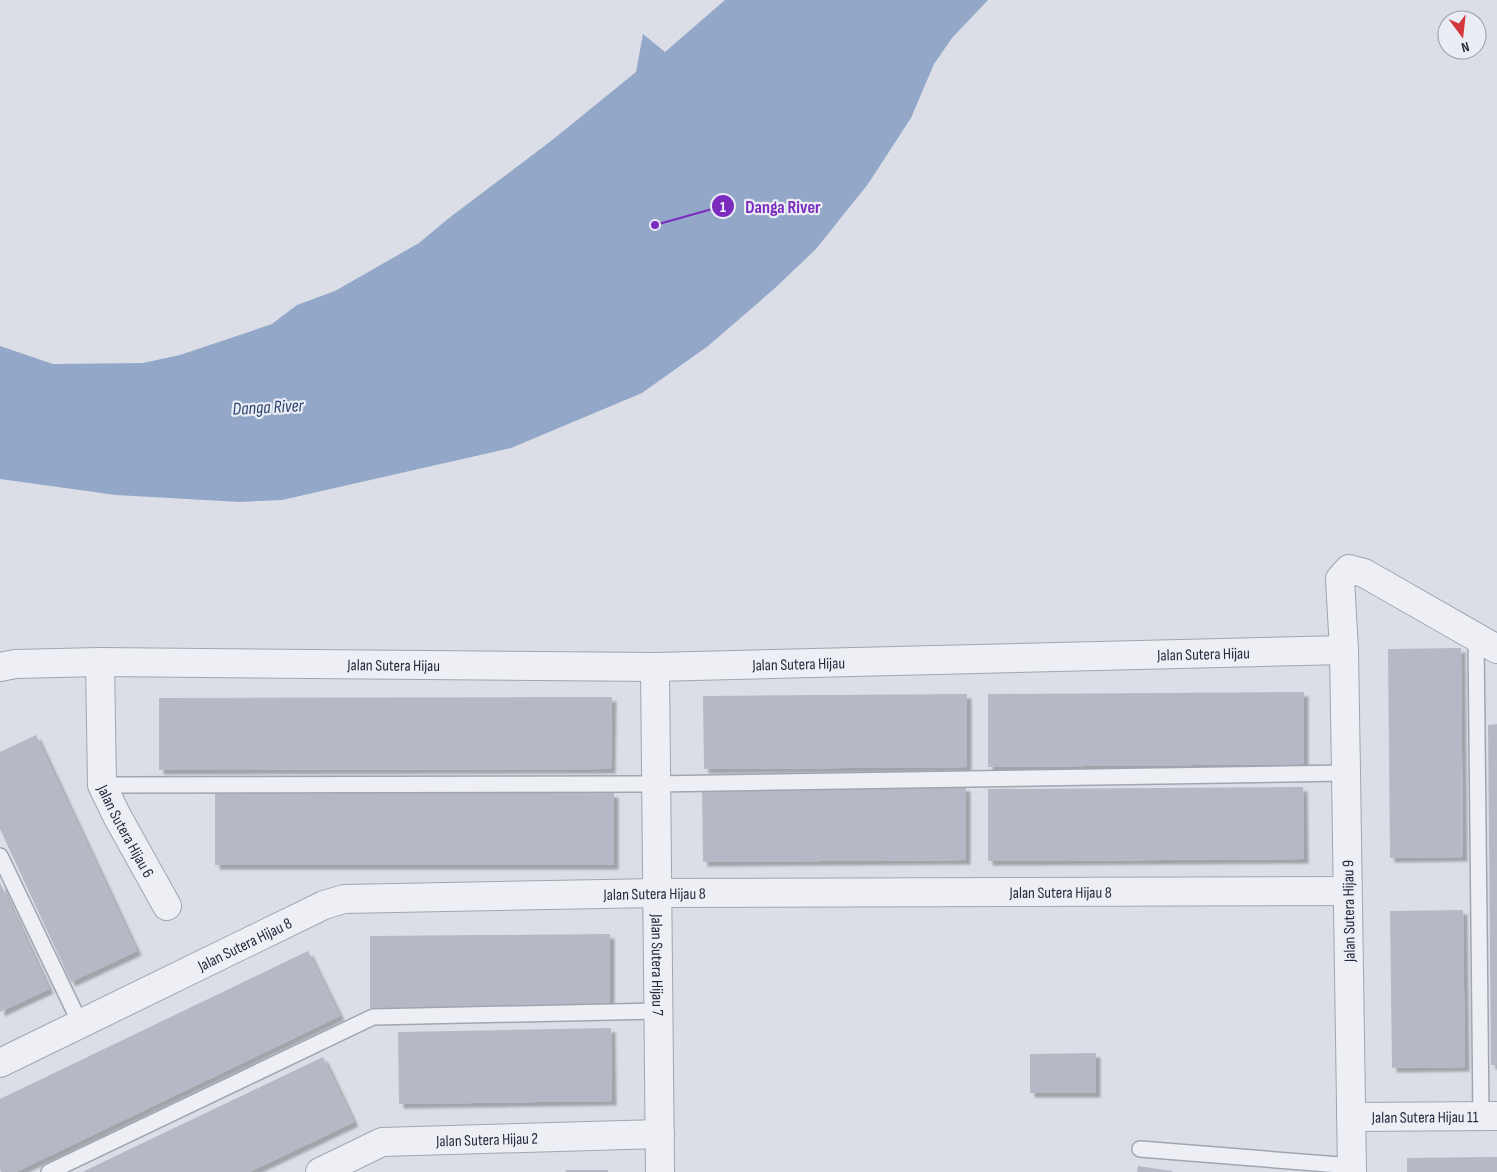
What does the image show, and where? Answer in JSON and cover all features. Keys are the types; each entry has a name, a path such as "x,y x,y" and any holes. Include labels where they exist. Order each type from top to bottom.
{"street":[{"path":"1344,650 1340,578 1349,569 1364,573 1486,643"},
{"name":"Jalan Sutera Hijau","path":"0,667 15,664 100,662 654,667 1344,650"},
{"name":"Jalan Sutera Hijau 9","path":"1344,650 1352,1169"},
{"name":"Jalan Sutera Hijau 6","path":"100,662 102,785 167,906"},
{"name":"Jalan Sutera Hijau 7","path":"654,667 660,1172"},
{"name":"Jalan Sutera Hijau 8","path":"0,1063 324,905 344,899 657,893 1347,890"},
{"name":"Jalan Sutera Hijau 11","path":"1351,1117 1489,1116"},
{"name":"Jalan Sutera Hijau 2","path":"320,1172 382,1142 660,1134"}],"lane":[{"path":"1486,643 1489,1116"},
{"path":"102,785 656,784 1346,773"},
{"path":"0,856 80,1023"},
{"path":"49,1172 373,1017 658,1011"},
{"path":"1140,1149 1352,1169"}],"water":[{"path":"725,0 988,0 952,38 934,64 911,118 868,184 816,249 774,289 708,346 642,393 511,448 282,500 240,502 116,495 0,479 0,346 53,364 143,363 180,355 272,324 297,305 335,291 419,243 551,141 636,72 643,34 665,52"}],"building":[{"path":"1461,648 1463,857 1390,858 1388,649"},
{"path":"1304,692 1304,764 988,767 988,694"},
{"path":"967,694 967,767 704,769 703,696"},
{"path":"612,697 611,769 159,770 159,698"},
{"path":"1497,724 1497,1065 1491,1065 1488,725"},
{"path":"36,735 137,951 71,982 0,829 0,752"},
{"path":"966,787 966,860 703,862 702,789"},
{"path":"1303,787 1304,859 988,861 988,789"},
{"path":"215,793 614,793 614,865 215,865"},
{"path":"0,883 49,989 0,1012"},
{"path":"1463,910 1465,1067 1392,1068 1390,911"},
{"path":"610,934 610,1005 370,1008 370,936"},
{"path":"308,951 340,1016 16,1172 1,1172 0,1099"},
{"path":"611,1028 612,1101 399,1104 398,1032"},
{"path":"1096,1053 1096,1093 1030,1093 1030,1054"},
{"path":"323,1057 354,1122 258,1168 249,1172 82,1172"},
{"path":"1497,1157 1497,1172 1407,1172 1407,1158"},
{"path":"1138,1166 1172,1171 1172,1172 1137,1172"},
{"path":"566,1170 608,1170 608,1172 566,1172"}],"place":[{"name":"Danga River","path":"655,225"}]}
